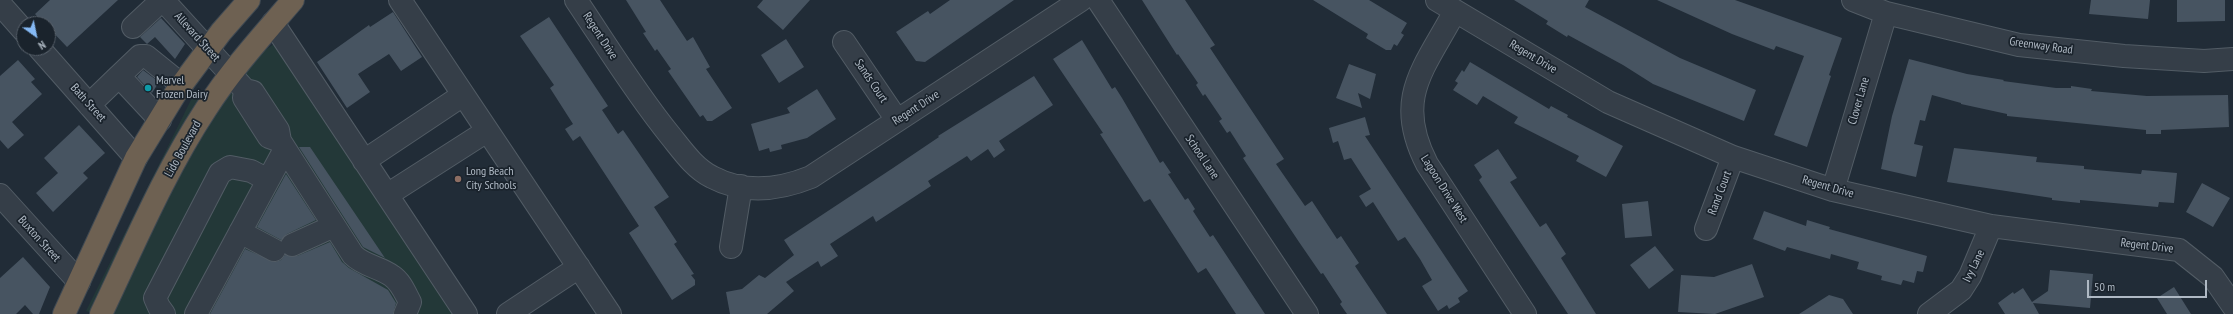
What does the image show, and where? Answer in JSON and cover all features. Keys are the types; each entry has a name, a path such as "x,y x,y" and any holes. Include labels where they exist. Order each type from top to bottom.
{"highway":[{"path":"64,314 136,158 182,85 249,0"},
{"name":"Lido Boulevard","path":"101,314 165,181 206,109 238,82 273,23 293,0"}],"street":[{"path":"133,27 163,0"},
{"name":"Allevard Street","path":"163,0 238,82"},
{"path":"400,0 610,314"},
{"name":"Regent Drive","path":"576,0 645,104 688,158 712,177 741,186 779,188 811,177 1081,0"},
{"name":"School Lane","path":"1098,0 1307,314"},
{"name":"Greenway Road","path":"1853,0 1886,13 2019,45 2124,56 2204,61 2233,59"},
{"path":"0,4 16,22"},
{"name":"Regent Drive","path":"1446,5 1608,102 1733,157 1833,190 1991,226 2179,250 2213,277 2233,306"},
{"name":"Lagoon Drive West","path":"1446,5 1415,85 1411,111 1413,129 1418,146 1427,164 1515,310"},
{"name":"Clover Lane","path":"1833,190 1886,13"},
{"path":"273,23 466,314"},
{"name":"Sands Court","path":"844,42 897,120"},
{"name":"Bath Street","path":"46,56 136,158"},
{"path":"89,105 140,56 146,56 157,67 182,85"},
{"path":"119,76 160,120"},
{"path":"238,82 244,98 269,137 283,145 353,255 359,262 391,275 401,285 410,302 405,314"},
{"path":"364,161 463,95"},
{"path":"387,195 487,131"},
{"path":"196,314 268,180 283,145"},
{"name":"Rand Court","path":"1706,229 1733,157"},
{"path":"164,314 155,298 220,173 230,167 251,171 268,180"},
{"path":"731,247 741,186"},
{"name":"Buxton Street","path":"0,195 78,282"},
{"path":"240,232 283,247 334,226"},
{"name":"Ivy Lane","path":"1929,314 1961,290 1970,276 1991,226"},
{"path":"508,314 579,267"}],"green space":[{"path":"274,44 455,314 93,314 86,311 191,100"}],"building":[{"path":"50,0 118,0 67,47 56,35 56,16 37,16 35,14"},
{"path":"626,0 660,0 687,41 693,37 710,67 706,69 732,108 712,121 707,121 703,115 700,117 668,71 671,69 657,49 655,51 643,33 646,32"},
{"path":"763,0 810,0 783,30 757,7"},
{"path":"950,0 1014,0 925,62 916,61 896,32 928,11 930,14"},
{"path":"1142,0 1185,0 1215,45 1210,48 1284,159 1276,164 1305,206 1312,201 1337,239 1341,236 1359,263 1355,266 1387,314 1347,314 1340,304 1342,302 1323,273 1321,274 1299,242 1243,158 1246,156 1230,131 1227,133 1219,121 1222,119 1205,94 1203,96 1196,85 1198,83 1178,54 1177,55"},
{"path":"1313,0 1369,0 1407,23 1401,33 1404,35 1397,46 1394,44 1391,50 1386,50 1366,38 1368,34"},
{"path":"1514,0 1589,0 1585,7 1680,58 1756,90 1744,121 1653,84 1623,65 1568,35 1567,37 1546,24 1548,21"},
{"path":"1657,0 1735,0 1842,38 1807,147 1774,135 1804,56 1776,46 1774,50 1732,34"},
{"path":"2091,0 2150,0 2148,19 2089,14"},
{"path":"2177,0 2225,0 2225,21 2177,22"},
{"path":"393,12 422,57 401,71 389,54 358,74 370,92 347,108 317,62 369,25 370,27"},
{"path":"549,17 608,106 602,110 618,134 623,130 669,197 654,207 677,242 674,244 694,274 691,275 695,280 695,285 672,300 629,233 639,226 580,136 573,141 565,129 573,124 550,88 554,85 520,36"},
{"path":"161,18 185,44 175,59 155,37 147,44 140,37"},
{"path":"786,39 804,67 779,83 761,55"},
{"path":"1082,40 1112,89 1115,87 1122,98 1160,163 1163,161 1171,173 1168,174 1185,200 1188,198 1195,209 1193,211 1210,237 1213,235 1265,314 1236,314 1206,268 1198,273 1150,199 1144,202 1100,134 1103,133 1053,59"},
{"path":"1909,59 1967,74 2004,80 2003,81 2056,88 2071,88 2071,86 2092,89 2091,91 2147,96 2228,95 2229,127 2161,130 2161,134 2146,134 2146,130 2007,116 2007,114 1961,104 1932,95 1925,121 1920,120 1914,144 1923,146 1916,177 1881,169 1892,116"},
{"path":"18,60 35,79 31,82 42,94 12,122 24,135 8,149 0,140 0,76"},
{"path":"1470,62 1549,109 1551,106 1568,115 1567,117 1623,146 1606,177 1576,161 1579,156 1514,123 1518,117 1483,96 1477,105 1453,90 1458,83 1455,81 1462,70 1464,72"},
{"path":"1349,64 1376,74 1370,99 1358,93 1362,108 1336,98"},
{"path":"143,70 159,82 152,93 137,77"},
{"path":"1034,76 1053,105 999,141 1005,150 994,158 988,149 971,161 967,156 928,181 931,186 876,222 873,216 830,244 838,256 821,267 818,261 786,282 794,291 767,314 730,314 726,292 742,289 759,275 765,278 794,255 784,240 939,137 938,136"},
{"path":"817,89 836,119 807,138 781,145 782,149 770,152 769,148 759,151 751,124 790,113 787,108"},
{"path":"1365,117 1370,135 1365,136 1468,291 1458,298 1460,302 1449,309 1447,305 1438,311 1422,286 1432,280 1420,259 1405,237 1398,241 1373,202 1366,207 1359,196 1371,189 1351,158 1344,160 1338,141 1333,143 1329,128"},
{"path":"79,125 105,153 83,173 88,178 53,212 36,193 58,173 44,158"},
{"path":"299,147 310,147 385,258 363,247"},
{"path":"1954,148 2037,157 2036,162 2084,166 2084,169 2141,174 2142,170 2177,173 2174,203 2159,202 2158,207 2080,200 2080,203 2052,200 2052,198 1947,182"},
{"path":"1498,149 1517,178 1510,182 1540,227 1546,223 1566,254 1561,258 1596,314 1568,314 1479,180 1482,177 1474,165"},
{"path":"286,174 316,220 287,234 281,240 257,227"},
{"path":"2202,183 2230,198 2213,227 2186,212"},
{"path":"1648,201 1652,236 1625,238 1622,204"},
{"path":"1764,211 1806,226 1807,220 1830,227 1829,229 1927,256 1923,272 1917,271 1914,283 1903,280 1901,285 1881,280 1882,276 1857,269 1859,262 1831,254 1830,259 1787,247 1785,251 1753,239"},
{"path":"330,242 342,262 349,268 388,290 396,303 393,314 210,314 245,249 275,262 281,260 285,255 297,256"},
{"path":"1655,246 1674,270 1649,289 1630,265"},
{"path":"23,257 50,287 39,314 33,314 25,305 16,314 0,314 0,278"},
{"path":"1752,264 1764,297 1715,314 1678,312 1681,275 1714,277"},
{"path":"2050,270 2093,274 2090,308 2033,303 2039,314 2005,314 1998,303 2013,292 2014,294 2023,288 2032,302 2048,291"},
{"path":"2174,287 2191,314 2167,314 2157,298"},
{"path":"1829,295 1843,299 1853,314 1799,314"}],"place":[{"name":"Marvel Frozen Dairy","path":"148,88"},
{"name":"Long Beach City Schools","path":"458,179"}]}
